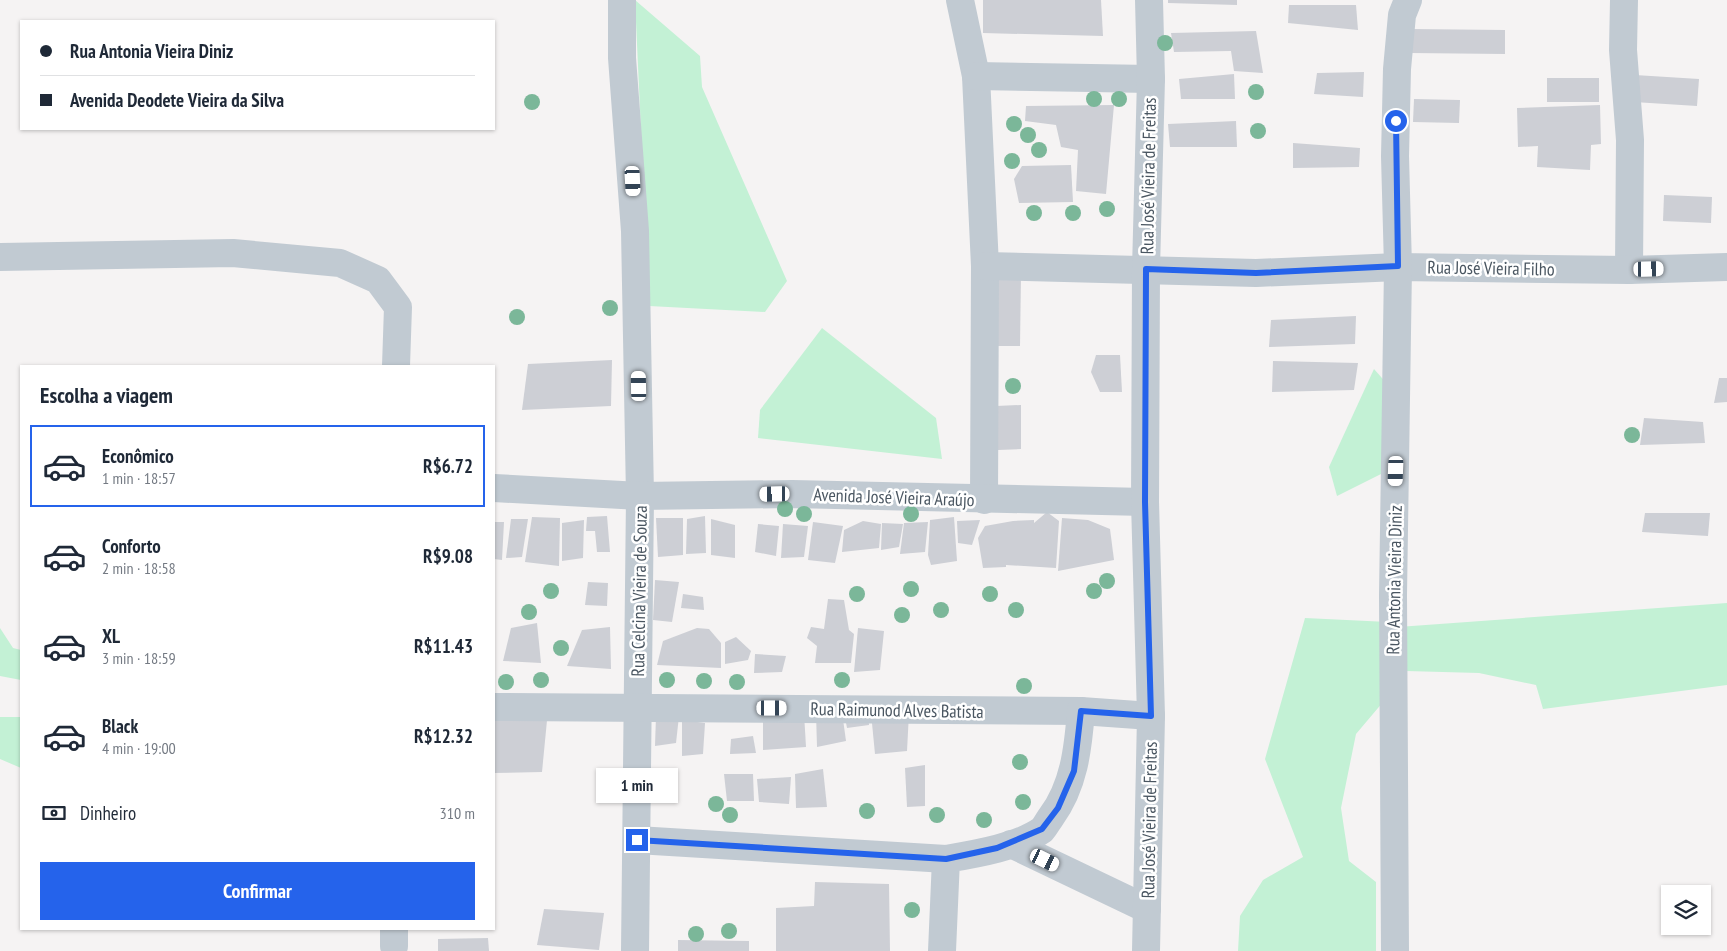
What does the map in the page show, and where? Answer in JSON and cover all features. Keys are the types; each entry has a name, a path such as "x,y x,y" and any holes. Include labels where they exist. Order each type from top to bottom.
{"street":[{"name":"Rua Celcina Vieira de Souza","path":"622,0 622,58 635,231 640,496 635,951"},
{"path":"960,0 976,76 985,266 984,500"},
{"name":"Rua José Vieira de Freitas","path":"1146,951 1151,716 1145,502 1146,269 1151,79 1149,0"},
{"name":"Rua Antonia Vieira Diniz","path":"1395,951 1392,595 1398,266 1395,156 1397,69 1402,15 1408,0"},
{"path":"1624,0 1623,50 1630,140 1629,270"},
{"path":"976,76 1151,79"},
{"path":"0,256 233,253 340,264 378,280 398,307 396,365"},
{"name":"Rua José Vieira Filho","path":"985,266 1256,273 1398,266 1629,270 1727,267"},
{"name":"Avenida José Vieira Araújo","path":"495,488 640,496 792,494 984,500 1145,502"},
{"name":"Rua Raimunod Alves Batista","path":"495,707 1081,711 1151,716"},
{"path":"637,840 946,859 982,853 1011,844 1042,829 1058,808 1074,771 1081,711"},
{"path":"1011,844 1147,909"},
{"path":"942,951 946,859"}],"green space":[{"path":"635,0 700,56 702,87 787,281 765,312 649,306"},
{"path":"822,328 936,418 942,459 758,438 760,410"},
{"path":"1374,369 1389,386 1389,470 1337,496 1329,467"},
{"path":"1727,603 1727,685 1543,709 1536,685 1479,673 1406,671 1398,627"},
{"path":"1305,618 1388,622 1389,695 1356,734 1341,808 1349,861 1376,882 1376,951 1238,951 1240,916 1263,880 1303,857 1265,759"},
{"path":"0,628 13,648 20,650 20,680 0,676"},
{"path":"0,717 20,717 20,768 0,759"}],"building":[{"path":"983,0 1101,0 1103,36 983,33"},
{"path":"1168,0 1237,0 1237,5 1168,3"},
{"path":"1289,5 1356,5 1358,30 1288,23"},
{"path":"1411,29 1505,30 1505,54 1410,53"},
{"path":"1256,31 1263,73 1234,71 1231,51 1174,52 1171,33"},
{"path":"1364,72 1363,97 1314,94 1317,73"},
{"path":"1234,74 1235,99 1181,99 1179,79"},
{"path":"1635,75 1699,79 1697,106 1634,102"},
{"path":"1547,78 1599,78 1599,102 1547,102"},
{"path":"1414,99 1460,100 1459,123 1413,122"},
{"path":"1114,105 1106,194 1076,191 1078,150 1061,147 1056,125 1025,121 1026,106"},
{"path":"1600,105 1601,144 1591,145 1590,170 1537,167 1538,146 1518,147 1517,108"},
{"path":"1236,121 1237,147 1170,147 1168,124"},
{"path":"1293,143 1360,148 1359,167 1293,168"},
{"path":"1071,165 1073,202 1019,203 1014,179 1022,166"},
{"path":"1664,195 1712,197 1711,223 1663,221"},
{"path":"994,270 1021,273 1020,346 995,346"},
{"path":"1356,316 1355,344 1269,347 1271,320"},
{"path":"1096,355 1120,355 1122,392 1100,392 1091,372"},
{"path":"612,360 611,406 522,410 528,364"},
{"path":"1273,361 1358,363 1354,390 1272,392"},
{"path":"1719,378 1727,378 1727,402 1714,403"},
{"path":"1021,405 1021,449 998,450 994,432 996,406"},
{"path":"1644,418 1703,422 1705,443 1640,445"},
{"path":"1047,512 1059,521 1056,568 1006,565 1006,567 983,568 978,538 985,526 1013,521 1034,520 1034,523"},
{"path":"1645,513 1710,513 1708,536 1642,532"},
{"path":"607,516 610,552 597,552 595,531 586,531 587,517"},
{"path":"705,516 706,553 686,554 687,519"},
{"path":"532,517 560,518 559,566 525,562"},
{"path":"954,517 957,561 931,565 928,555 930,520"},
{"path":"656,518 683,518 683,555 658,557"},
{"path":"1062,518 1088,520 1110,529 1114,560 1058,571"},
{"path":"511,519 528,519 522,557 506,558"},
{"path":"711,519 735,525 735,558 711,555"},
{"path":"584,520 583,558 562,561 562,523"},
{"path":"980,520 972,545 958,543 957,521"},
{"path":"863,521 881,524 879,548 842,552 844,530"},
{"path":"495,522 504,522 502,560 495,559"},
{"path":"813,522 843,526 835,563 808,560"},
{"path":"928,522 925,552 900,554 904,523"},
{"path":"882,523 903,524 899,547 881,550"},
{"path":"758,524 779,526 776,556 755,552"},
{"path":"783,524 808,526 804,557 781,558"},
{"path":"655,580 679,582 672,622 653,620"},
{"path":"588,582 608,583 607,606 585,605"},
{"path":"683,594 703,597 704,610 681,608"},
{"path":"828,599 844,600 849,630 854,634 851,663 815,663 817,646 807,638 811,627 824,629"},
{"path":"537,623 541,663 503,661 511,628"},
{"path":"610,627 611,669 567,666 582,630"},
{"path":"697,628 709,629 721,643 721,668 657,665 663,641"},
{"path":"858,628 884,631 880,670 854,672"},
{"path":"736,637 751,651 748,660 725,664 725,642"},
{"path":"755,654 786,656 782,672 754,673"},
{"path":"548,710 542,772 495,773 495,711"},
{"path":"763,712 804,713 806,747 763,750"},
{"path":"842,712 846,741 817,747 816,713"},
{"path":"844,712 868,713 869,725 847,728"},
{"path":"871,713 909,713 907,751 875,754"},
{"path":"656,716 679,716 676,743 655,746"},
{"path":"682,720 705,723 703,754 682,756"},
{"path":"753,736 756,753 730,754 731,739"},
{"path":"925,765 925,806 907,807 905,768"},
{"path":"823,769 827,807 796,808 795,774"},
{"path":"724,774 753,774 754,801 727,801"},
{"path":"791,777 789,804 759,802 757,779"},
{"path":"815,882 889,884 890,951 776,951 776,908 814,906"},
{"path":"544,909 604,913 599,950 537,945"},
{"path":"488,938 489,951 438,951 438,939"},
{"path":"678,940 749,941 749,951 678,951"}],"route":[{"path":"637,840 946,859 982,853 1011,844 1042,829 1058,808 1074,771 1081,711 1151,716 1145,502 1146,269 1256,273 1398,266 1396,121"}]}
